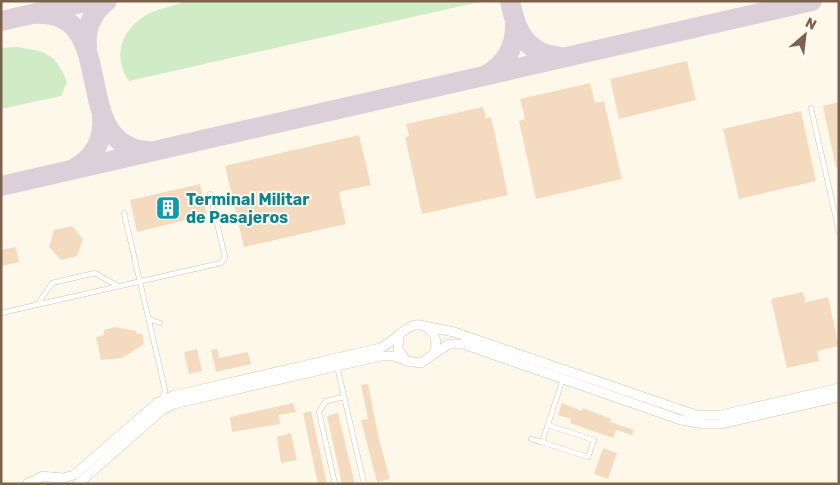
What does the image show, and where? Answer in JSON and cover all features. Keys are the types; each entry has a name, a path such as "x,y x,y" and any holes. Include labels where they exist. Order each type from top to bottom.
{"street":[{"path":"420,325 433,334 436,344 434,354"},
{"path":"78,484 162,410 187,396 380,348 399,336 410,326 420,325 454,332 696,415 721,415 839,388"},
{"path":"399,336 398,349 406,360"},
{"path":"27,484 36,478 63,478 74,475 160,401 176,394 187,396 386,356 422,363 444,346 458,343 681,420 704,424 722,424 839,396"},
{"path":"51,477 65,484"}],"lane":[{"path":"811,108 839,232"},
{"path":"1,313 140,282 224,260 210,194"},
{"path":"124,213 165,390 164,396 160,401"},
{"path":"37,305 52,283 100,274 119,286"},
{"path":"105,290 109,287 108,280"},
{"path":"44,294 46,300 50,302"},
{"path":"148,316 152,322 160,323 153,327 152,334"},
{"path":"337,366 364,483"},
{"path":"542,442 563,379"},
{"path":"165,390 170,394 176,394"},
{"path":"335,484 319,412 321,405 326,401 344,397"},
{"path":"532,439 588,457 594,440 548,425"}],"green space":[{"path":"187,1 479,2 129,81 124,73 120,55 121,46 129,30 148,14"},
{"path":"17,47 42,52 54,59 67,82 61,96 1,109 1,48"}],"building":[{"path":"687,61 696,100 619,119 610,79"},
{"path":"590,83 595,103 604,101 622,179 536,199 519,121 525,119 520,99"},
{"path":"839,102 839,167 836,168 823,106"},
{"path":"483,107 486,118 491,117 508,195 422,214 405,137 409,136 406,124"},
{"path":"801,111 816,181 739,199 723,129"},
{"path":"359,135 371,185 339,192 346,224 244,247 225,166"},
{"name":"Terminal Militar de Pasajeros","path":"200,184 207,215 137,232 130,200"},
{"path":"72,226 83,239 77,256 61,260 49,247 54,230"},
{"path":"16,247 19,262 1,266 1,250"},
{"path":"803,292 806,302 828,297 839,346 817,351 819,361 787,368 771,299"},
{"path":"115,327 136,331 137,334 142,333 144,344 122,358 101,360 96,337 104,335 104,330"},
{"path":"197,349 202,371 189,374 184,352"},
{"path":"217,349 219,358 248,352 251,364 216,372 211,350"},
{"path":"368,384 379,439 390,479 377,482 361,420 368,419 361,385"},
{"path":"293,403 296,412 279,415 280,424 232,432 230,417"},
{"path":"562,403 582,411 583,408 611,419 610,422 634,430 632,435 616,430 613,438 570,423 571,419 558,415"},
{"path":"311,411 327,484 318,484 303,413"},
{"path":"338,413 355,484 342,484 327,416"},
{"path":"291,433 297,460 281,463 277,437"},
{"path":"603,448 617,453 608,479 594,474"}],"taxiway":[{"path":"1,21 90,1"},
{"path":"87,47 88,27 97,11 107,1"},
{"path":"510,1 512,12 524,39 539,51 560,57"},
{"path":"1,186 812,1"},
{"path":"33,14 61,18 78,32 87,53 99,104 108,126 123,143 148,151"},
{"path":"488,74 500,64 509,52 514,39 515,23"},
{"path":"75,168 82,164 97,146 100,140 102,116"}],"place":[{"name":"Terminal Militar de Pasajeros","path":"168,208"}]}
